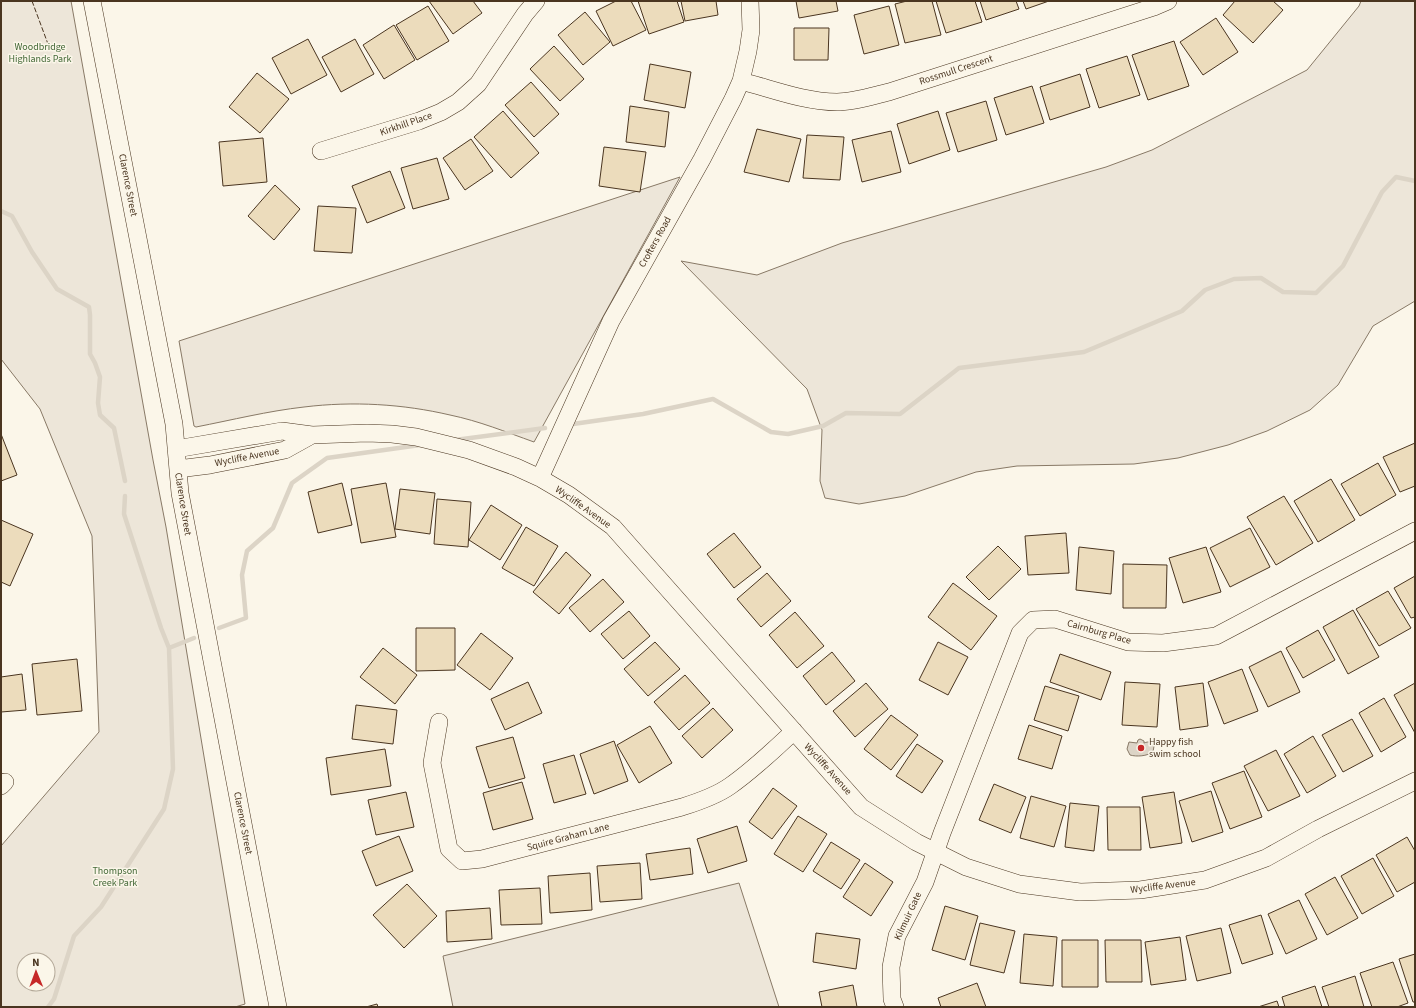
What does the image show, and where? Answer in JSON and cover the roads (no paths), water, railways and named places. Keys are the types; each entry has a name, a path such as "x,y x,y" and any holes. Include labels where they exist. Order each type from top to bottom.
{"street":[{"name":"Clarence Street","path":"92,1 174,424 181,501 278,1007"},
{"name":"Kirkhill Place","path":"321,151 419,121 441,112 458,102 478,84 525,14 536,1"},
{"name":"Crofters Road","path":"540,478 611,321 734,99 741,81 748,51 751,30 750,1"},
{"name":"Rossmull Crescent","path":"741,81 820,101 838,102 856,100 896,90 1154,8 1168,1"},
{"name":"Wycliffe Avenue","path":"176,449 282,431 312,435 367,433 392,434 416,437 481,454 540,478 569,495 613,527 861,807 916,842 966,867 1019,884 1080,892 1140,890 1204,880 1266,858 1318,829 1415,781"},
{"name":"Wycliffe Avenue","path":"178,469 210,465 286,450 312,435"},
{"name":"Cairnburg Place","path":"936,851 1020,633 1033,620 1055,619 1128,642 1163,643 1216,636 1415,531"},
{"name":"Squire Graham Lane","path":"439,722 432,763 449,848 462,861 482,859 682,807 703,800 730,786 773,752 794,731"},
{"name":"Kilmuir Gate","path":"895,1007 892,999 891,967 897,936 925,882 936,851"}],"waterway":[{"path":"573,424 643,414 713,399 771,432 788,434 823,426 846,413 900,414 959,368 1084,352 1182,311 1205,290 1234,279 1261,278 1283,292 1316,293 1343,266 1382,192 1396,177 1415,181"},
{"path":"1,211 12,216 32,252 57,289 89,307 90,354 100,377 98,403 100,415 114,428 125,481"},
{"path":"455,440 545,428"},
{"path":"219,628 246,618 242,575 247,551 273,528 292,483 327,458 420,445"},
{"path":"48,1007 54,999 74,936 101,907 164,809 173,769 169,648 161,628 124,514 125,496"},
{"path":"169,648 194,638"}],"place":[{"name":"Happy fish swim school","path":"1141,748"}],"park label":[{"name":"Woodbridge Highlands Park","path":"40,52"},
{"name":"Thompson Creek Park","path":"115,876"}]}
